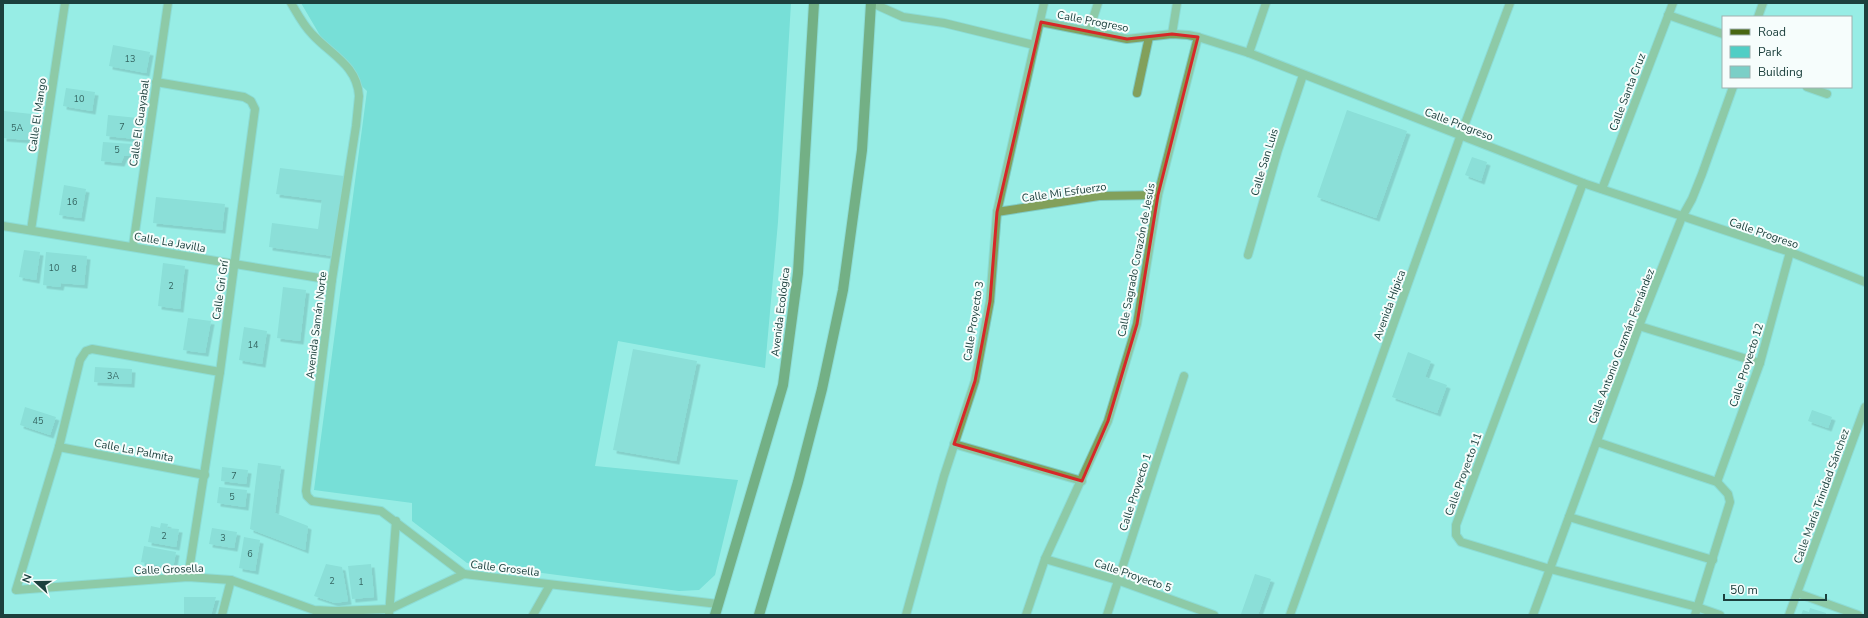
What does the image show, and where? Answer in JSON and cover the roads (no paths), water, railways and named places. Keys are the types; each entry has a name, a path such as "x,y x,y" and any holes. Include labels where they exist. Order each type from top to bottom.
{"main road":[{"name":"Avenida Ecológica","path":"715,615 783,385 798,273 814,3"},
{"path":"759,615 800,474 822,389 843,290 862,150 871,3"}],"street":[{"name":"Calle El Mango","path":"32,230 65,3"},
{"name":"Calle El Guayabal","path":"133,246 168,3"},
{"name":"Avenida Samán Norte","path":"291,3 311,34 354,74 358,85 356,126 332,280 306,490 307,496 312,501 381,511 464,574"},
{"path":"871,3 903,17 944,23 1034,45"},
{"name":"Calle Proyecto 3","path":"906,615 954,444 974,380 990,301 996,212 1044,3"},
{"path":"1089,31 1098,3"},
{"path":"1172,34 1177,3"},
{"path":"1249,54 1266,3"},
{"name":"Avenida Hípica","path":"1290,615 1460,137 1510,3"},
{"name":"Calle Santa Cruz","path":"1602,189 1673,3"},
{"path":"1758,16 1763,3"},
{"path":"1668,14 1722,34"},
{"name":"Calle Progreso","path":"1040,22 1127,39 1172,34 1198,37 1249,54 1460,137 1583,183 1790,252 1865,282"},
{"path":"1136,93 1149,37"},
{"name":"Calle Sagrado Corazón de Jesús","path":"1026,615 1045,559 1108,421 1137,324 1158,195 1198,37"},
{"name":"Calle San Luis","path":"1248,255 1278,150 1303,75"},
{"name":"Calle Gri Grí","path":"156,82 244,97 251,101 255,109 220,372 188,577"},
{"name":"Calle Antonio Guzmán Fernández","path":"1533,615 1639,326 1682,216 1692,200 1733,88"},
{"path":"1810,88 1826,94"},
{"name":"Calle Proyecto 11","path":"1583,183 1456,525 1456,535 1461,542 1550,569 1697,606 1720,615"},
{"name":"Calle Mi Esfuerzo","path":"996,212 1099,196 1158,195"},
{"name":"Calle La Javilla","path":"3,226 133,246 332,280"},
{"name":"Calle Proyecto 12","path":"1717,482 1760,363 1790,252"},
{"path":"1639,326 1760,363"},
{"name":"Calle Grosella","path":"220,372 92,349 86,351 80,360 59,447 16,590 188,577 231,580 314,610 389,612 464,574 718,604"},
{"name":"Calle Proyecto 1","path":"1107,615 1117,580 1184,376"},
{"name":"Calle María Trinidad Sánchez","path":"1789,615 1865,407"},
{"path":"1597,442 1717,482 1728,494 1730,502 1695,615"},
{"path":"954,444 1082,480"},
{"name":"Calle La Palmita","path":"59,447 205,475"},
{"path":"1569,517 1713,560"},
{"path":"389,612 396,521"},
{"name":"Calle Proyecto 5","path":"1045,559 1117,580 1214,615"},
{"path":"222,615 231,580"},
{"path":"533,615 550,585"},
{"path":"1797,593 1858,615"}]}
